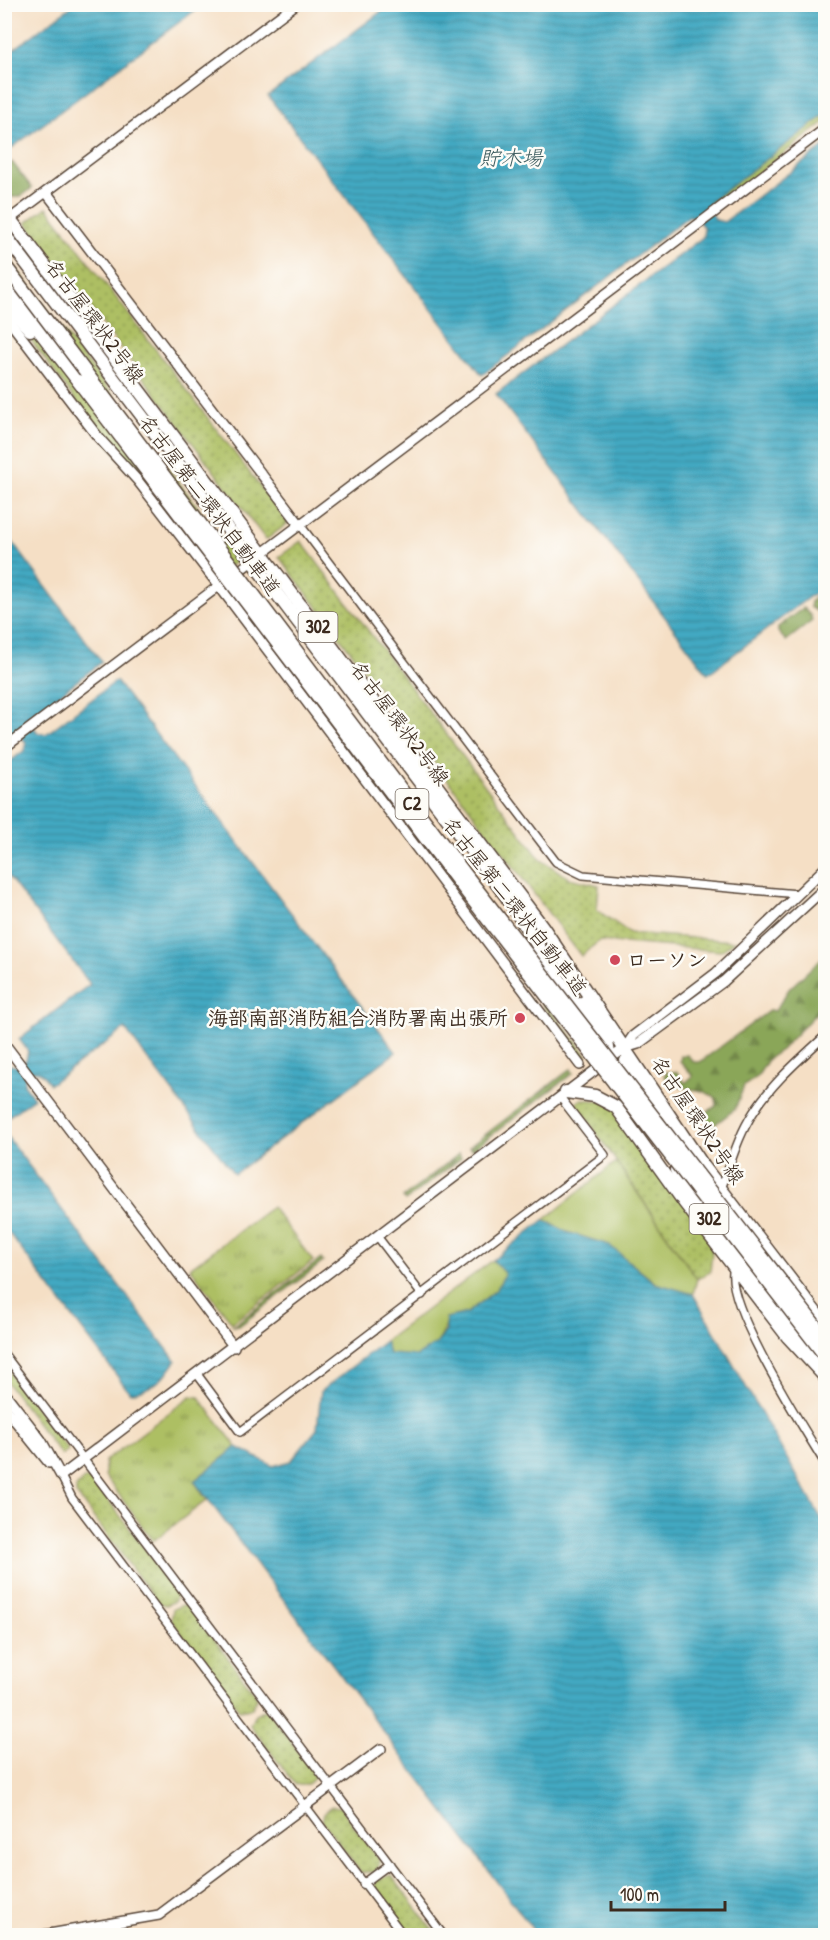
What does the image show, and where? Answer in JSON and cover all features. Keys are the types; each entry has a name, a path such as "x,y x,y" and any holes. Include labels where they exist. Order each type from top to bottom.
{"highway":[{"name":"名古屋環状2号線","path":"7,215 506,896 697,1203 825,1367"},
{"name":"名古屋環状2号線","path":"4,234 259,558 560,953 720,1189 825,1326"},
{"name":"名古屋第二環状自動車道","path":"4,264 466,875 825,1339"},
{"path":"4,285 78,381"},
{"path":"4,301 78,381"},
{"name":"名古屋第二環状自動車道","path":"78,381 458,881 825,1357"},
{"path":"560,953 571,980 603,1034 609,1059"},
{"path":"625,1048 626,1062 640,1087 696,1174 777,1284 805,1340"},
{"path":"563,1095 595,1096 616,1107 734,1268 788,1337 825,1378"}],"street":[{"path":"7,215 46,192 296,4"},
{"path":"4,748 259,558 825,128"},
{"path":"46,192 556,862 583,874 798,894"},
{"path":"4,314 98,437 138,482 220,587 579,1065"},
{"path":"625,1048 633,1036 716,974 825,867"},
{"path":"61,1476 234,1347 609,1059 625,1048 638,1044 724,981 825,887"},
{"path":"720,1189 739,1139 754,1111 784,1075 825,1035"},
{"path":"4,1043 234,1347"},
{"path":"197,1374 240,1432 422,1294 604,1155 563,1095"},
{"path":"377,1236 422,1294"},
{"path":"734,1268 732,1275 734,1289 756,1344 825,1465"},
{"path":"4,1354 444,1935"},
{"path":"4,1392 41,1440 72,1498 404,1935"},
{"path":"4,1407 33,1445 61,1476"},
{"path":"38,1935 159,1915 381,1749"},
{"path":"363,1884 390,1864"}],"green space":[{"path":"825,115 825,122 709,210 710,202"},
{"path":"12,162 32,188 16,197 4,194 5,168"},
{"path":"47,207 288,523 266,540 26,223"},
{"path":"4,252 238,560 220,574 214,572 97,430 5,305"},
{"path":"301,541 541,860 569,878 599,885 597,910 630,933 735,941 721,951 599,941 581,956 279,557"},
{"path":"825,590 825,611 822,614 810,607 811,601"},
{"path":"803,608 811,616 812,621 786,641 778,632 778,627"},
{"path":"825,955 825,1004 781,1050 769,1058 757,1077 744,1086 735,1109 713,1126 708,1125 705,1113 716,1106 716,1098 702,1091 684,1088 671,1082 664,1076 666,1072 677,1072 685,1083 693,1076 680,1061 681,1056 687,1055 694,1062 700,1062 770,1010 775,1011 789,989"},
{"path":"543,1001 587,1055 583,1060 543,1006"},
{"path":"571,1069 573,1073 472,1150 469,1147"},
{"path":"582,1099 610,1102 713,1242 710,1272 697,1279 576,1103"},
{"path":"459,1154 461,1158 405,1201 403,1198"},
{"path":"616,1162 697,1279 693,1294 657,1284 609,1246 567,1232 544,1220"},
{"path":"272,1207 313,1261 232,1323 190,1268"},
{"path":"321,1259 323,1262 239,1326 233,1326"},
{"path":"493,1260 505,1274 496,1290 467,1313 446,1318 444,1331 432,1348 421,1355 414,1356 389,1354 385,1341"},
{"path":"5,1366 68,1450 61,1455 5,1380"},
{"path":"191,1396 199,1397 237,1447 194,1481 207,1500 153,1541 105,1476 105,1461"},
{"path":"84,1479 93,1480 177,1591 175,1601 166,1605 158,1603 76,1494 76,1487"},
{"path":"182,1605 189,1606 257,1696 252,1708 239,1710 171,1620 173,1609"},
{"path":"264,1710 270,1713 313,1771 314,1777 309,1784 295,1784 250,1725 255,1714"},
{"path":"332,1806 340,1807 379,1859 379,1866 375,1872 361,1873 322,1821 324,1813"},
{"path":"391,1875 437,1935 409,1935 374,1888 377,1879"}],"water":[{"path":"73,5 202,5 5,153 5,56"},
{"name":"貯木場","path":"390,5 825,5 825,115 710,202 709,210 716,220 724,222 825,146 825,585 708,674 496,394 703,237 704,228 696,218 689,216 482,375 268,96"},
{"path":"5,532 102,662 31,716 31,723 38,733 46,734 116,681 396,1052 234,1174 125,1029 50,1084 40,1072 33,1071 25,1077 24,1084 34,1098 5,1119 5,1059 9,1065 18,1066 26,1060 28,1051 19,1039 90,984 5,872 5,765 25,750 26,743 18,733 11,732 5,736"},
{"path":"5,1134 176,1361 162,1378 151,1386 130,1393 5,1228"},
{"path":"544,1220 567,1232 609,1245 655,1283 693,1294 825,1525 825,1935 537,1935 194,1481 237,1447 273,1466 291,1461 317,1429 321,1391 385,1341 389,1354 417,1356 437,1343 446,1331 446,1318 467,1313 496,1290 505,1274 493,1260"}],"place":[{"name":"ローソン","path":"615,960"},
{"name":"海部南部消防組合消防署南出張所","path":"520,1018"}]}
